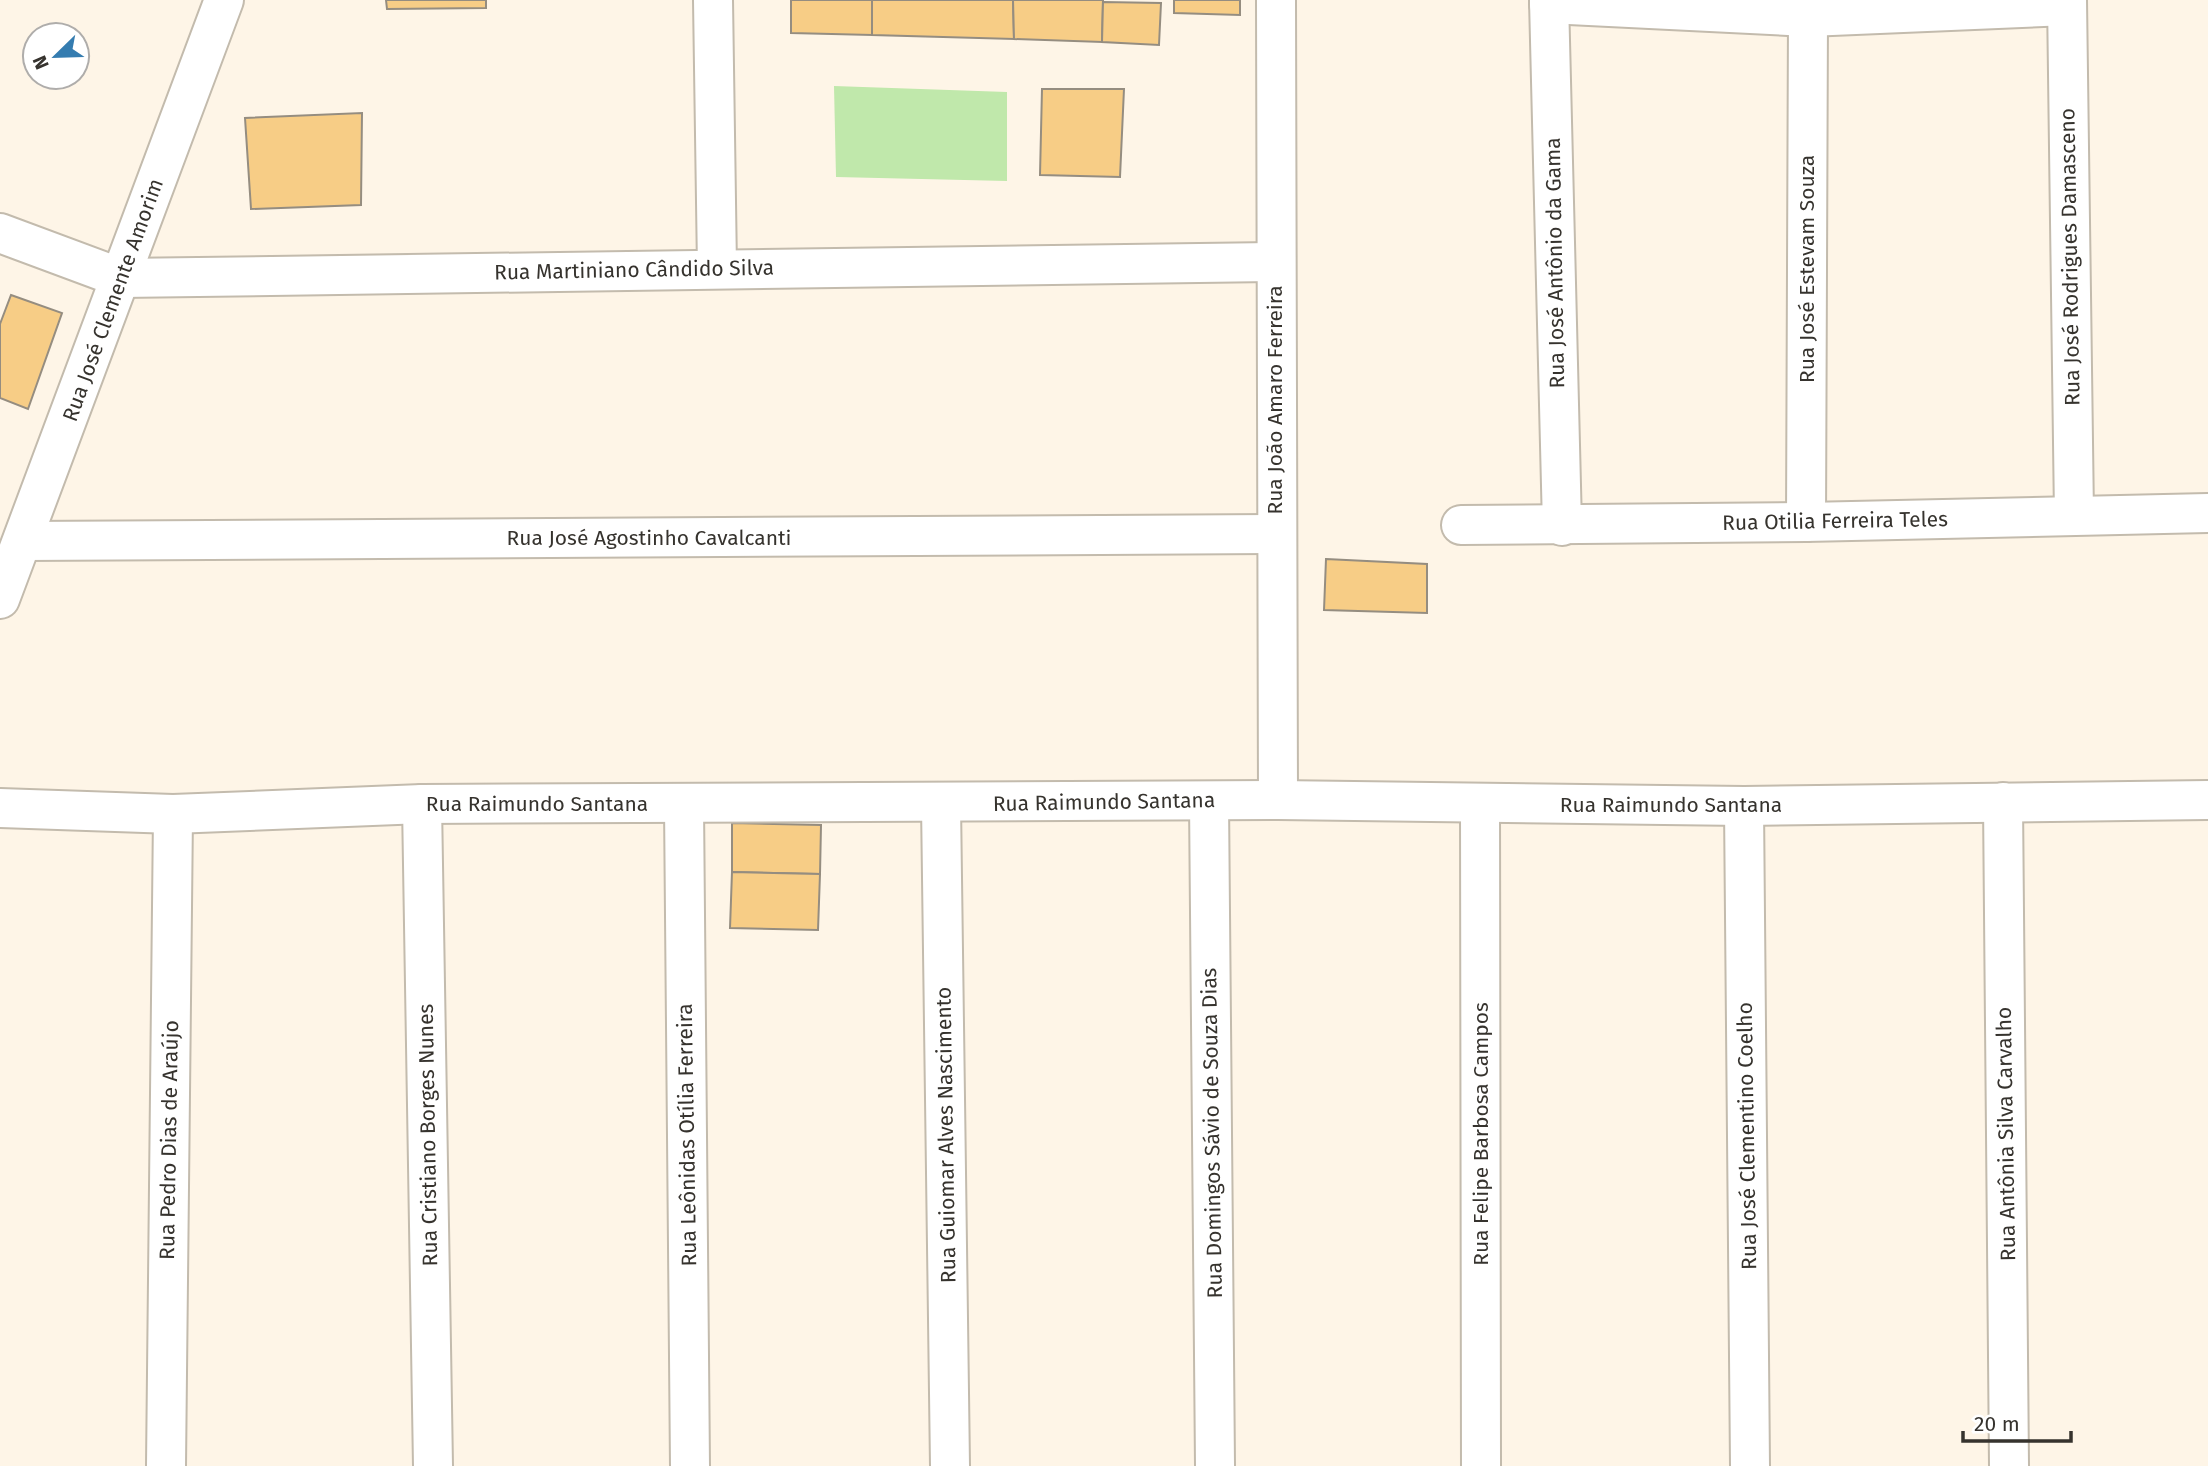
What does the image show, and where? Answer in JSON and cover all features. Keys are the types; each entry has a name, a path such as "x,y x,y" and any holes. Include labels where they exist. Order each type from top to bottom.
{"street":[{"name":"Rua José Clemente Amorim","path":"0,599 224,0"},
{"path":"713,0 717,268"},
{"name":"Rua João Amaro Ferreira","path":"1276,0 1275,534 1278,800"},
{"path":"1549,2 1808,17 2067,3"},
{"name":"Rua José Antônio da Gama","path":"1549,2 1562,526"},
{"name":"Rua José Rodrigues Damasceno","path":"2067,3 2074,515"},
{"name":"Rua José Estevam Souza","path":"1806,522 1808,17"},
{"name":"Rua Martiniano Cândido Silva","path":"3,244 121,278 1276,262"},
{"name":"Rua Otilia Ferreira Teles","path":"1461,525 1562,526 2208,513"},
{"name":"Rua José Agostinho Cavalcanti","path":"23,541 1275,534"},
{"name":"Rua Domingos Sávio de Souza Dias","path":"1209,800 1215,1466"},
{"name":"Rua Raimundo Santana","path":"0,808 173,814 422,804 941,804 1278,800 1744,807 2208,800"},
{"name":"Rua Antônia Silva Carvalho","path":"2003,802 2009,1466"},
{"name":"Rua Felipe Barbosa Campos","path":"1480,803 1481,1466"},
{"name":"Rua Cristiano Borges Nunes","path":"422,804 433,1466"},
{"name":"Rua Guiomar Alves Nascimento","path":"941,804 950,1466"},
{"name":"Rua Leônidas Otília Ferreira","path":"684,805 690,1466"},
{"name":"Rua José Clementino Coelho","path":"1744,807 1750,1466"},
{"name":"Rua Pedro Dias de Araújo","path":"166,1466 173,814"}],"green space":[{"path":"834,86 1007,92 1007,181 836,177"}],"building":[{"path":"386,0 486,0 486,8 387,9"},
{"path":"791,0 872,0 872,35 791,33"},
{"path":"872,0 1013,0 1014,39 872,35"},
{"path":"1013,0 1103,0 1102,42 1014,39"},
{"path":"1174,0 1240,0 1240,15 1174,13"},
{"path":"1103,2 1161,3 1159,45 1102,42"},
{"path":"1042,89 1124,89 1120,177 1040,175"},
{"path":"362,113 361,205 251,209 245,118"},
{"path":"11,295 62,313 28,409 0,398 0,324"},
{"path":"1326,559 1427,564 1427,613 1324,610"},
{"path":"732,823 821,825 820,874 732,872"},
{"path":"732,872 820,874 818,930 730,928"}]}
